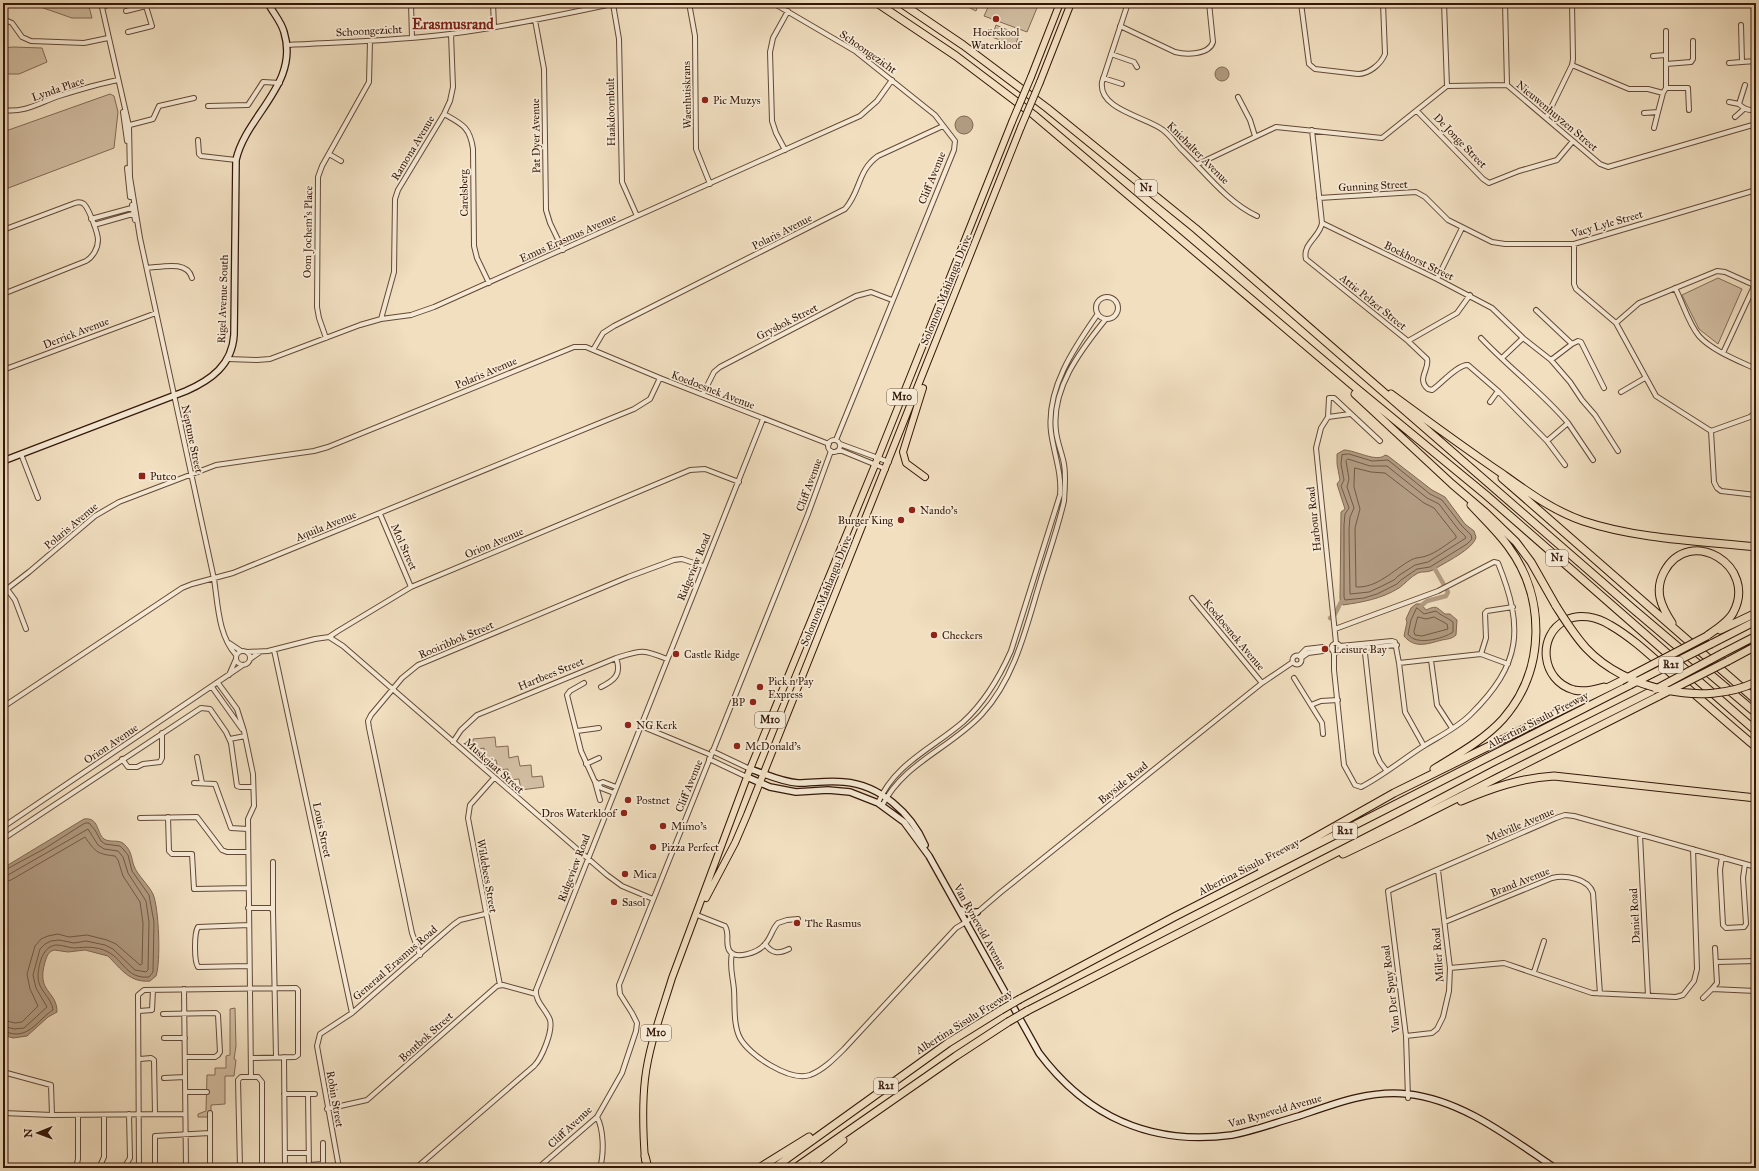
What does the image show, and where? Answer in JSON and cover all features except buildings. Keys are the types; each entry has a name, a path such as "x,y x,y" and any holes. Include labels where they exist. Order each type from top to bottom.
{"highway":[{"name":"N1","path":"877,3 956,56 1034,115 1356,388 1486,495 1756,731"},
{"name":"N1","path":"901,3 963,45 1047,108 1196,229 1356,370 1756,713"},
{"path":"1276,319 1516,542 1531,562 1556,606 1587,649 1610,667 1643,684 1667,691 1704,694 1725,691 1756,682"},
{"path":"1356,370 1540,500 1582,521 1626,532 1756,547"},
{"path":"1466,449 1690,643 1756,696"},
{"path":"1174,917 1462,752 1485,736 1503,720 1516,701 1527,680 1534,658 1537,632 1535,609 1526,578 1508,546 1452,484"},
{"path":"1690,643 1672,624 1664,611 1659,599 1659,588 1661,577 1670,562 1678,556 1694,551 1709,552 1720,556 1728,564 1738,582 1738,599 1733,614 1708,636"},
{"path":"1394,792 1618,683 1708,636 1756,613"},
{"path":"1618,683 1583,691 1574,690 1564,686 1550,672 1546,662 1545,652 1548,639 1555,628 1566,620 1575,617 1587,616 1610,624 1638,645 1756,748"},
{"name":"Albertina Sisulu Freeway","path":"774,1168 880,1090 948,1043 1020,999 1174,917 1756,621"},
{"name":"R21","path":"795,1168 888,1103 1008,1022 1027,1011 1178,932 1652,691 1756,636"},
{"path":"1178,932 1412,821 1756,646"},
{"path":"1722,669 1756,700"},
{"path":"1412,821 1491,789 1509,783 1539,777 1570,777 1756,798"},
{"path":"758,1168 780,1156 880,1090"},
{"path":"808,1168 888,1103"},
{"path":"645,1156 647,1168"}],"main road":[{"name":"Solomon Mahlangu Drive","path":"645,1156 643,1105 648,1063 672,978 697,915 716,859 750,769 878,458 1060,3"},
{"name":"Solomon Mahlangu Drive","path":"697,915 735,844 942,330 1071,3"},
{"name":"Rigel Avenue South","path":"3,461 174,397 206,381 220,370 228,359 232,348 234,335 236,160 244,136 280,83 285,68 287,45 280,22 268,4"},
{"path":"926,477 906,463 903,452 942,330"},
{"name":"Van Ryneveld Avenue","path":"750,769 797,783 825,781 852,783 884,796 901,810 916,827 929,856 1039,1053 1052,1070 1076,1094 1098,1110 1143,1129 1163,1134 1191,1137 1233,1135 1338,1104 1355,1097 1405,1096 1442,1106 1475,1118 1493,1127 1555,1168"},
{"name":"Van Ryneveld Avenue","path":"747,777 760,783 796,792 828,790 846,791 880,805 904,822 929,856"},
{"path":"959,909 969,913 977,912"}],"street":[{"path":"101,5 115,3"},
{"path":"411,3 412,38"},
{"path":"492,3 494,26"},
{"name":"Schoongezicht","path":"287,45 370,41 452,34 535,20 615,3"},
{"name":"Haakdoornbult","path":"615,3 619,39 622,182 637,216"},
{"name":"Waenhuiskrans","path":"689,3 695,36 696,148 710,184"},
{"name":"Schoongezicht","path":"773,3 855,51 930,111 944,126"},
{"path":"1122,84 1103,78 1128,3"},
{"path":"1120,26 1175,52 1185,53 1204,51 1210,48 1213,42 1209,3"},
{"path":"1301,4 1309,64 1315,69 1364,74 1371,70 1385,54 1383,3"},
{"path":"1198,164 1255,136 1280,127 1382,138 1418,111 1447,86 1444,3"},
{"path":"1505,3 1507,85"},
{"path":"1546,118 1572,65 1574,55 1572,3"},
{"path":"126,11 146,4 152,26 128,32"},
{"name":"Neptune Street","path":"101,5 127,126 128,173 140,238 214,579 223,632 236,657"},
{"path":"785,150 778,139 772,121 770,52 773,38 788,11"},
{"path":"3,18 12,23 22,37 31,41 84,43 108,38"},
{"name":"Pat Dyer Avenue","path":"535,20 544,69 546,210 550,223 563,250"},
{"path":"1741,26 1742,62"},
{"path":"1654,128 1663,93 1666,88 1666,31"},
{"name":"Ramona Avenue","path":"381,319 394,272 396,198 398,190 444,114 450,101 453,87 452,34"},
{"name":"Oom Jochem's Place","path":"326,338 318,318 317,307 319,173 369,82 370,41"},
{"path":"1666,64 1691,62 1693,59 1693,41"},
{"path":"1111,54 1132,60 1137,67"},
{"path":"1653,56 1666,55"},
{"path":"1729,63 1756,61"},
{"path":"1572,65 1629,89 1648,89 1663,93"},
{"name":"Kniehalter Avenue","path":"1103,78 1102,89 1117,109 1162,129 1226,194 1246,211 1257,216"},
{"name":"Lynda Place","path":"3,110 16,111 27,109 67,93 117,80"},
{"name":"Emus Erasmus Avenue","path":"228,359 270,359 360,325 381,319 411,316 489,283 864,114 877,101 892,80"},
{"path":"208,106 248,105 263,82 280,83"},
{"name":"Nieuwenhuyzen Street","path":"1447,86 1507,85 1600,164 1608,167 1756,124"},
{"path":"1739,104 1745,85"},
{"path":"1666,88 1688,88 1689,110"},
{"path":"1238,97 1250,120 1255,136"},
{"path":"127,126 153,118 159,106 194,98"},
{"path":"1730,102 1739,104 1744,109 1751,111 1756,109"},
{"path":"1735,117 1744,109"},
{"name":"De Jonge Street","path":"1418,111 1483,179 1489,183 1557,160 1573,141"},
{"path":"1644,113 1658,112"},
{"name":"Carelsberg","path":"444,114 465,126 470,136 472,149 474,246 477,258 489,283"},
{"name":"Cliff Avenue","path":"836,440 954,150 955,141 944,126"},
{"name":"Polaris Avenue","path":"5,590 100,512 119,502 220,464 321,450 565,350 580,347 593,350 603,333 614,326 845,209 853,199 865,168 872,160 944,126"},
{"path":"1312,130 1322,223"},
{"path":"198,140 200,156 236,160"},
{"path":"330,154 341,161"},
{"name":"Vacy Lyle Street","path":"1462,228 1492,242 1574,244 1756,190"},
{"name":"Gunning Street","path":"1320,198 1416,192 1425,198 1442,216 1462,228"},
{"path":"3,230 80,202 86,206 98,236 98,243 94,253 88,260 3,294"},
{"path":"91,219 134,208"},
{"path":"94,225 135,213"},
{"name":"Attie Pelzer Street","path":"1322,223 1321,228 1306,249 1306,259 1408,341 1427,359 1428,362 1423,377 1424,384 1428,389 1432,390 1458,368 1466,364 1498,391"},
{"name":"Boekhorst Street","path":"1322,223 1486,304 1523,338 1551,360 1595,415 1618,451"},
{"path":"1437,279 1462,228"},
{"path":"1574,244 1575,286 1616,323 1631,348 1645,378 1658,397 1711,431"},
{"path":"147,268 179,266 186,268 190,272 192,278"},
{"path":"1616,323 1639,303 1719,271 1725,272 1755,284 1724,353"},
{"path":"1675,288 1698,335 1703,341 1756,369"},
{"name":"Grysbok Street","path":"703,394 714,372 720,367 852,299 871,292 892,300"},
{"path":"1408,341 1457,313 1470,295"},
{"path":"880,805 900,769 923,750 963,722 994,686 1002,673 1011,651 1060,495 1060,472 1051,432 1050,420 1054,395 1067,361 1097,315 1096,305 1100,300 1107,297 1115,300 1118,306 1117,314 1112,319 1105,320 1097,315"},
{"path":"1536,310 1572,344"},
{"name":"Derrick Avenue","path":"3,370 156,312"},
{"path":"884,796 904,775 968,727 982,714 996,697 1017,656 1064,501 1064,470 1056,431 1056,410 1072,366 1105,320"},
{"path":"1482,338 1568,423 1593,460"},
{"path":"1502,358 1523,338"},
{"path":"1551,360 1572,344 1578,341 1581,342 1604,388"},
{"name":"Koedoesnek Avenue","path":"593,350 660,378 829,444"},
{"name":"Aquila Avenue","path":"3,707 182,588 233,573 634,409 650,399 660,378"},
{"path":"1621,392 1645,378"},
{"path":"1490,402 1498,391 1547,441 1565,465"},
{"path":"1350,414 1328,417 1329,398 1334,398 1380,441"},
{"path":"1711,431 1750,417 1756,412"},
{"name":"Harbour Road","path":"1328,417 1321,428 1316,448 1333,612 1338,646"},
{"name":"Ridgeview Road","path":"536,994 536,990 703,566 739,482 763,419"},
{"path":"1547,441 1568,423"},
{"path":"1711,431 1714,482 1717,488 1721,491 1756,495"},
{"path":"886,469 842,451 831,451 829,444 831,441 836,440 840,444 889,462"},
{"path":"837,451 840,448 840,444"},
{"name":"Cliff Avenue","path":"538,1168 597,1116 622,1073 636,1031 636,1020 621,998 618,987 808,514 831,451"},
{"path":"21,454 38,498"},
{"name":"Orion Avenue","path":"247,652 274,650 314,639 329,638 411,587 690,470 705,469 739,482"},
{"name":"Mol Street","path":"380,514 411,587"},
{"name":"Rooiribbok Street","path":"420,954 414,942 410,926 369,728 369,718 392,689 406,674 418,665 628,577 678,559 703,566"},
{"path":"1328,649 1334,670 1345,767 1357,786 1361,787 1470,715 1503,676 1515,640 1513,607 1506,584 1496,562 1491,563 1444,588 1335,629"},
{"path":"5,590 15,600 26,629"},
{"name":"Koedoesnek Avenue","path":"1192,598 1262,683"},
{"path":"1481,654 1486,638 1485,613 1487,611 1513,607"},
{"name":"Muskejaat Street","path":"329,638 343,646 616,882 653,899"},
{"path":"1300,657 1294,657 1293,662 1299,664 1302,661 1300,657 1306,649 1328,649 1338,646 1364,646 1392,641 1395,642 1397,646 1405,712 1424,746"},
{"path":"229,643 241,651 247,652 250,659 247,664 243,665 239,664 236,657"},
{"path":"1328,649 1338,646"},
{"path":"1364,646 1376,752 1386,770"},
{"name":"Louis Street","path":"274,650 352,1013"},
{"path":"229,676 236,657 241,651"},
{"name":"Hartbees Street","path":"453,742 462,730 477,715 616,658 639,651 646,651 667,659"},
{"name":"Orion Avenue","path":"250,659 260,652"},
{"path":"1399,663 1481,654 1508,664"},
{"path":"601,687 613,681 619,668 616,658"},
{"path":"1431,660 1437,705 1452,728"},
{"name":"Bayside Road","path":"732,953 730,966 734,988 736,1024 740,1037 756,1056 768,1065 790,1073 804,1076 810,1075 830,1062 844,1050 956,928 966,922 1262,683 1293,662"},
{"name":"Orion Avenue","path":"3,827 229,676 243,665"},
{"path":"1294,678 1323,726 1323,734"},
{"path":"613,681 618,683"},
{"path":"218,683 237,709 253,774 254,806 248,817 251,1077"},
{"path":"584,684 570,691 567,695 581,751 586,764 597,783 601,788 614,793"},
{"path":"212,687 244,733"},
{"path":"222,700 227,696"},
{"path":"1311,705 1322,701 1338,700"},
{"path":"3,839 196,710 208,708 230,739 237,784 240,787 253,787"},
{"path":"641,726 711,755 750,769"},
{"path":"577,731 600,728"},
{"path":"122,759 128,767 137,767 143,764 160,762 162,758 162,733"},
{"path":"230,739 244,733"},
{"path":"711,755 747,777"},
{"path":"197,757 202,783"},
{"path":"586,764 599,758"},
{"name":"Wildebees Street","path":"494,778 470,805 468,814 485,914 500,985"},
{"path":"597,783 603,782 616,787"},
{"path":"194,783 211,783 216,785 231,828 248,829"},
{"path":"597,783 600,800"},
{"name":"Melville Avenue","path":"1388,891 1556,818 1565,816 1574,816 1756,867"},
{"path":"168,817 169,851 172,854 192,854 194,889 248,888"},
{"path":"140,818 197,817 222,850 226,852 248,852"},
{"name":"Daniel Road","path":"1640,835 1648,996"},
{"path":"1450,968 1504,963 1534,972 1586,992 1600,994 1676,997 1683,995 1694,981 1697,973 1693,849"},
{"path":"1722,857 1720,880 1723,926 1726,928 1744,927 1746,924 1743,878 1745,864"},
{"path":"273,862 276,1057"},
{"name":"Miller Road","path":"1406,1036 1432,1033 1439,1027 1449,991 1450,968 1438,870"},
{"name":"Brand Avenue","path":"1445,922 1552,878 1564,876 1586,884 1590,886 1593,893 1600,994"},
{"name":"Van Der Spuy Road","path":"1388,891 1406,1036 1407,1086 1405,1096"},
{"path":"248,908 273,910"},
{"name":"Generaal Erasmus Road","path":"320,1034 352,1013 453,924 460,920 485,914"},
{"path":"697,915 725,926 728,931 728,947 732,953 739,955 748,954 765,944 778,923 787,920 798,920"},
{"path":"249,926 198,927 196,934 196,962 198,967 249,966"},
{"path":"1534,972 1544,941"},
{"path":"765,944 774,952 780,953 789,949"},
{"path":"1703,998 1717,983 1715,948"},
{"path":"1717,962 1756,962"},
{"path":"418,1166 538,1062 542,1056 551,1022 536,994 500,985"},
{"name":"Bontbok Street","path":"327,1109 367,1100 494,988 500,985"},
{"path":"139,1168 139,993 144,990 294,987 298,990 298,1055 295,1057 251,1058"},
{"path":"184,989 186,1168"},
{"path":"1712,989 1756,990"},
{"path":"139,1011 152,1010 153,990"},
{"path":"163,1014 216,1013 218,1015 220,1052 218,1055 215,1057 185,1057"},
{"name":"Robin Street","path":"320,1034 317,1046 338,1168"},
{"path":"164,1038 185,1038"},
{"path":"240,1168 238,1080 241,1077 260,1078 262,1082 262,1168 285,1167 284,1057"},
{"path":"140,1058 151,1058 154,1060 155,1114"},
{"path":"3,1072 51,1085 52,1115"},
{"path":"164,1078 185,1077"},
{"path":"185,1092 207,1092"},
{"path":"284,1094 314,1094"},
{"path":"308,1094 309,1167 323,1164 323,1143"},
{"path":"3,1113 52,1115 185,1114"},
{"path":"210,1113 210,1168"},
{"path":"124,1168 130,1158 129,1114"},
{"path":"76,1168 78,1159 78,1115"},
{"path":"99,1168 104,1156 104,1115"},
{"path":"597,1116 601,1134 602,1156 600,1168"},
{"path":"155,1168 155,1136 210,1133"},
{"path":"285,1153 308,1153"},
{"path":"418,1166 426,1168"}],"shaded area":[{"path":"29,3 88,3 92,18 72,18"},
{"path":"960,3 979,3 976,11"},
{"path":"990,3 1039,3 1027,32 984,16"},
{"path":"996,25 1019,35 1015,46 992,37"},
{"path":"3,48 42,48 47,62 19,74 3,74"},
{"path":"110,94 114,96 118,112 114,148 3,190 3,132"},
{"path":"1718,278 1742,289 1718,344 1699,329 1682,295"},
{"path":"495,737 496,747 508,746 509,758 518,756 520,766 531,765 532,777 542,776 544,787 521,790 519,779 509,780 508,769 498,770 496,760 485,761 484,748 474,750 473,739"},
{"path":"235,1008 236,1046 234,1059 236,1060 234,1076 225,1076 225,1104 211,1105 211,1113 207,1117 198,1117 198,1114 206,1111 207,1075 215,1075 215,1068 226,1068 226,1056 230,1055 230,1009"}],"water":[{"path":"1219,67 1225,67 1229,71 1229,77 1225,81 1219,81 1215,77 1215,71"},
{"path":"964,116 970,119 973,125 970,131 964,134 958,131 955,125 958,119"},
{"path":"1344,450 1377,458 1385,455 1388,456 1432,490 1445,497 1465,524 1474,531 1476,537 1474,542 1464,551 1433,570 1421,572 1412,576 1399,588 1392,592 1372,600 1343,605 1340,599 1341,512 1345,509 1337,484 1340,480 1337,454"},
{"path":"1416,604 1421,604 1426,610 1438,608 1445,614 1450,614 1457,620 1456,635 1449,639 1426,644 1412,643 1408,640 1404,636 1407,622 1406,619 1411,608"},
{"path":"84,819 92,820 95,823 104,839 120,842 127,847 136,870 153,894 157,911 159,935 158,969 156,976 150,981 137,980 126,974 108,956 85,950 68,952 54,950 49,953 46,958 43,980 45,986 54,999 57,1012 48,1017 27,1036 13,1038 3,1035 3,868"}],"waterway":[{"path":"1422,605 1427,601 1446,596 1448,592 1435,569"},
{"path":"1330,618 1335,614 1341,602"}],"place":[{"name":"Hoërskool Waterkloof","path":"996,19"},
{"name":"Pic Muzys","path":"705,100"},
{"name":"Putco","path":"142,476"},
{"name":"Nando's","path":"912,510"},
{"name":"Burger King","path":"901,520"},
{"name":"Checkers","path":"934,635"},
{"name":"Leisure Bay","path":"1325,649"},
{"name":"Castle Ridge","path":"676,654"},
{"name":"Pick n Pay Express","path":"760,687"},
{"name":"BP","path":"753,702"},
{"name":"NG Kerk","path":"628,725"},
{"name":"McDonald's","path":"737,746"},
{"name":"Postnet","path":"628,800"},
{"name":"Dros Waterkloof","path":"624,813"},
{"name":"Mimo's","path":"663,826"},
{"name":"Pizza Perfect","path":"653,847"},
{"name":"Mica","path":"625,874"},
{"name":"Sasol","path":"614,902"},
{"name":"The Rasmus","path":"797,923"}],"district":[{"name":"Erasmusrand","path":"453,24"}]}
